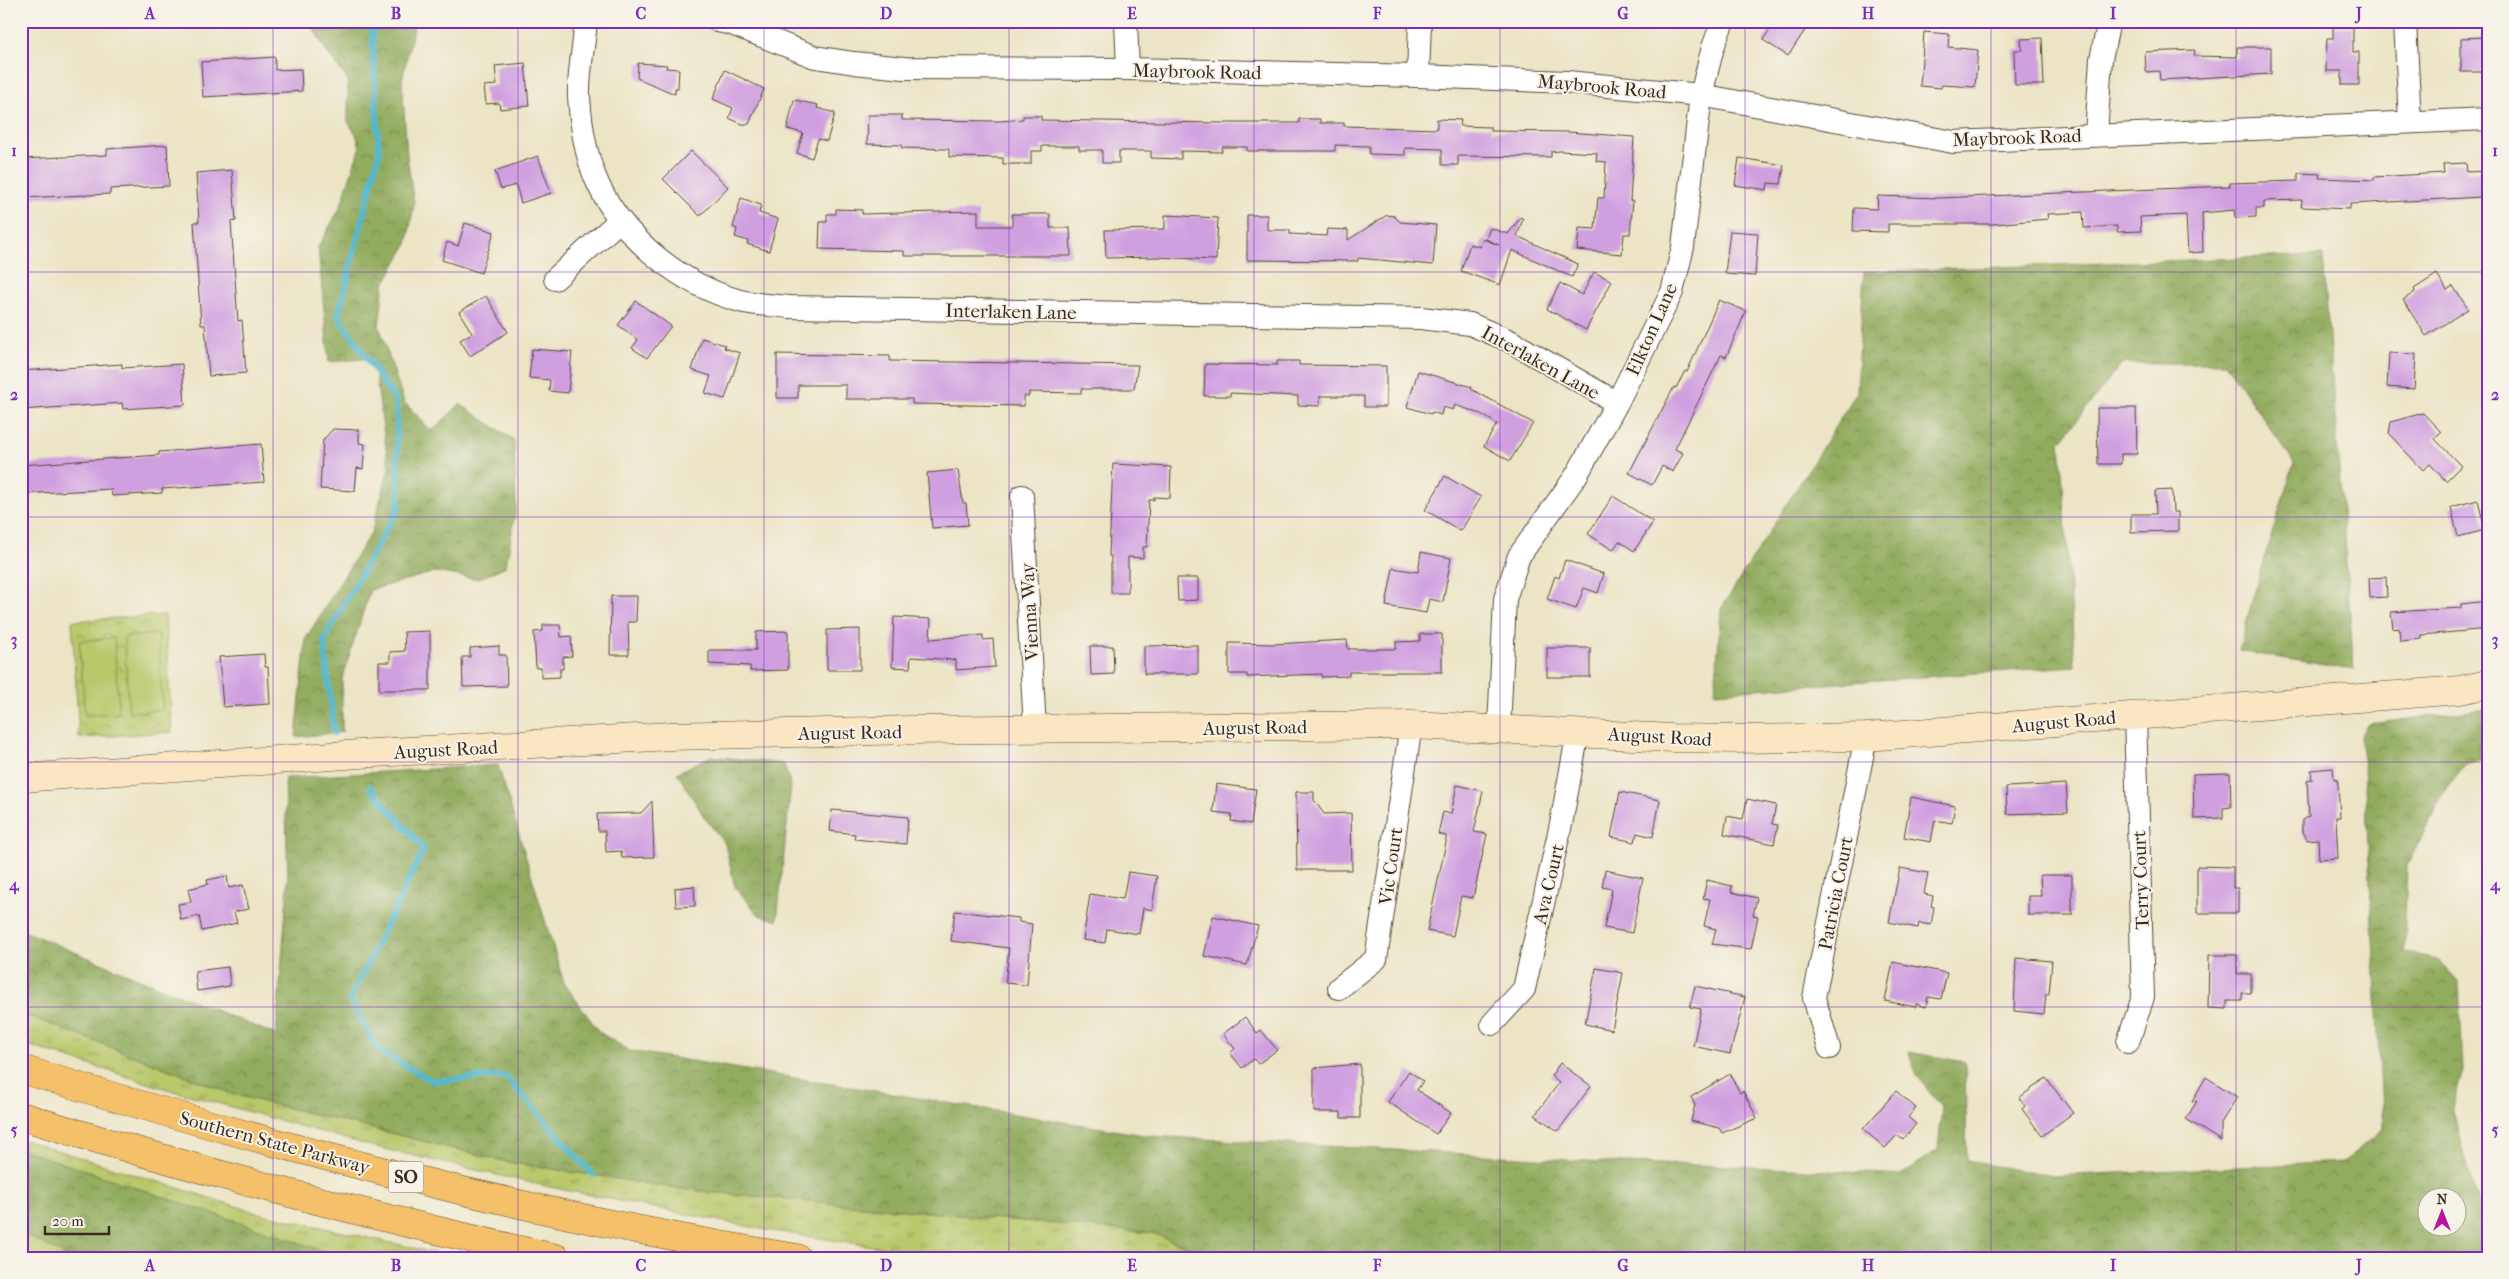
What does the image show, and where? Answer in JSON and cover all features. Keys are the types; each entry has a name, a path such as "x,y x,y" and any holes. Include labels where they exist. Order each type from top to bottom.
{"highway":[{"name":"Southern State Parkway","path":"21,1069 188,1119 401,1176 639,1229 797,1258"},
{"name":"SO","path":"21,1116 249,1183 404,1223 556,1258"}],"street":[{"name":"Interlaken Lane","path":"586,21 579,95 584,137 599,185 620,220 653,255 697,285 741,301 790,307 1421,318 1470,324 1510,341 1617,403"},
{"name":"Maybrook Road","path":"718,21 732,24 815,57 904,68 1128,69 1418,76 1567,82 1701,95 1953,142 2488,119"},
{"path":"1126,21 1128,69"},
{"path":"1418,76 1420,21"},
{"name":"Elkton Lane","path":"1499,729 1505,599 1519,556 1576,476 1617,403 1672,292 1683,247 1701,95 1713,47 1723,21"},
{"path":"2096,135 2101,59 2109,21"},
{"path":"2405,21 2410,122"},
{"path":"555,279 620,220"},
{"name":"Vienna Way","path":"1022,496 1035,729"},
{"name":"August Road","path":"21,778 648,736 1411,725 1737,739 1866,736 2460,690 2488,684"},
{"name":"Terry Court","path":"2128,1042 2143,997 2134,715"},
{"name":"Vic Court","path":"1339,988 1376,960 1411,725"},
{"name":"Ava Court","path":"1492,1024 1524,989 1561,824 1578,732"},
{"name":"Patricia Court","path":"1828,1048 1814,998 1866,736"}],"green space":[{"path":"309,21 415,21 402,80 407,156 414,204 407,244 384,284 379,326 404,402 432,431 460,404 514,440 516,507 506,566 478,579 435,572 370,590 342,679 342,732 296,737 306,638 372,531 389,468 373,358 329,362 318,247 340,208 360,147 356,134 348,122 348,80 328,54"},
{"path":"2323,255 2354,670 2239,651 2259,575 2294,463 2225,363 2122,363 2060,442 2075,666 1715,692 1721,609 1857,392 1864,272"},
{"path":"165,615 172,732 79,738 72,621"},
{"path":"158,634 163,710 129,712 124,637"},
{"path":"114,638 119,713 85,715 79,641"},
{"path":"2488,709 2488,756 2466,764 2446,788 2407,866 2404,952 2437,959 2459,982 2463,1071 2452,1106 2473,1188 2488,1230 2488,1258 1213,1258 1153,1233 689,1190 508,1162 236,1095 21,1013 21,930 276,1035 288,881 285,778 498,765 564,983 599,1032 630,1051 1150,1136 1622,1163 1733,1166 1901,1175 1938,1150 1942,1106 1917,1076 1909,1052 1965,1062 1967,1161 2053,1176 2344,1162 2383,1130 2364,767 2360,736 2368,724"},
{"path":"711,756 784,764 791,786 777,921 759,915 735,887 725,844 705,818 677,773"},
{"path":"21,1013 236,1095 508,1162 689,1190 1153,1233 1213,1258 950,1258 766,1230 550,1187 375,1147 160,1087 21,1043"},
{"path":"21,1139 258,1213 459,1258 30,1258 21,1254"},
{"path":"21,1149 345,1258 70,1258 21,1232"}],"building":[{"path":"1775,21 1811,21 1788,56 1763,40"},
{"path":"2333,27 2353,27 2353,52 2359,52 2359,85 2342,85 2342,71 2326,71 2327,38 2333,38"},
{"path":"1924,32 1949,34 1948,47 1978,50 1975,87 1942,85 1941,88 1920,86"},
{"path":"2488,37 2488,66 2482,66 2482,72 2461,72 2461,38"},
{"path":"2042,38 2044,85 2015,85 2014,50 2022,50 2021,39"},
{"path":"2237,47 2271,47 2271,74 2160,80 2159,71 2146,72 2145,52 2195,50 2194,56 2237,57"},
{"path":"275,57 275,70 301,69 302,91 203,97 201,62"},
{"path":"525,63 529,106 500,109 499,103 486,104 484,86 497,85 495,66"},
{"path":"638,63 667,65 666,68 679,69 678,88 675,88 675,94 637,78"},
{"path":"725,70 764,89 749,124 742,124 729,118 733,108 713,99"},
{"path":"794,100 818,105 817,108 835,113 827,141 818,139 812,158 797,153 803,133 787,129"},
{"path":"868,115 902,115 902,120 1000,121 1023,119 1023,116 1041,116 1041,120 1222,123 1299,123 1299,119 1320,119 1320,123 1344,123 1344,126 1437,129 1437,119 1461,120 1460,126 1491,127 1491,131 1568,132 1634,137 1630,201 1633,201 1630,234 1624,234 1622,254 1577,250 1579,228 1595,229 1598,198 1604,198 1606,162 1596,161 1597,153 1560,151 1551,152 1551,157 1458,156 1458,165 1442,165 1442,149 1405,148 1405,155 1369,154 1369,146 1335,145 1335,151 1247,151 1247,147 1222,147 1222,152 1181,151 1181,159 1151,158 1151,151 1119,151 1119,163 1102,163 1102,150 1079,150 1079,146 1042,146 1042,151 1031,151 1031,164 1003,164 1003,158 949,157 949,149 902,148 902,145 867,144"},
{"path":"167,145 169,186 110,189 110,194 21,198 21,159 107,155 107,149"},
{"path":"691,151 728,187 700,216 663,179"},
{"path":"538,156 551,193 521,203 516,185 501,189 495,171"},
{"path":"1739,158 1784,165 1781,184 1768,183 1767,190 1735,185"},
{"path":"2466,163 2467,172 2488,171 2488,192 2482,192 2482,197 2350,204 2350,209 2301,207 2302,200 2264,201 2264,208 2256,208 2256,217 2235,218 2234,210 2202,213 2203,252 2188,253 2186,215 2140,217 2141,231 2117,232 2117,226 2084,228 2083,212 2047,214 2048,219 1994,224 1888,224 1888,232 1853,231 1854,208 1877,209 1878,196 1939,198 2230,186 2230,183 2298,181 2298,173 2320,174 2319,178 2374,180 2374,177 2444,173 2443,164"},
{"path":"232,170 236,221 231,222 238,321 242,320 246,373 209,376 205,325 201,325 194,222 199,222 196,173"},
{"path":"741,198 761,205 759,213 778,219 769,251 747,244 748,241 735,237 737,229 733,227"},
{"path":"836,209 862,210 862,214 978,211 978,226 1012,226 1012,214 1050,214 1050,228 1070,228 1071,256 904,256 904,251 819,249 820,222 827,222 827,214 836,214"},
{"path":"1165,215 1218,218 1216,260 1156,257 1106,258 1105,230 1165,229"},
{"path":"1247,215 1267,215 1267,230 1290,230 1290,234 1326,236 1327,229 1348,230 1348,240 1387,215 1394,216 1400,222 1436,225 1433,265 1358,258 1358,261 1247,260"},
{"path":"1521,217 1523,219 1517,236 1578,264 1572,277 1512,250 1500,285 1461,271 1470,244 1480,247 1483,239 1499,245 1486,239 1490,228 1508,234"},
{"path":"465,223 494,232 481,273 442,260 447,242 458,246"},
{"path":"1730,231 1758,233 1755,276 1725,274"},
{"path":"1594,272 1612,281 1586,330 1547,309 1560,283 1582,295"},
{"path":"2437,274 2447,290 2453,286 2468,309 2426,336 2403,300 2415,292 2414,289"},
{"path":"486,296 508,332 470,356 460,340 472,333 459,312"},
{"path":"1719,300 1746,311 1726,357 1721,355 1675,449 1683,453 1673,472 1662,466 1652,485 1629,473 1674,387 1676,388 1685,371 1687,372"},
{"path":"636,301 671,326 647,358 632,348 638,340 618,325"},
{"path":"702,338 725,345 724,348 740,353 725,399 705,393 711,376 692,370"},
{"path":"532,349 572,352 568,393 549,391 550,380 529,378"},
{"path":"2389,353 2416,354 2414,389 2387,387"},
{"path":"777,354 890,356 890,361 1138,365 1134,389 1081,389 1081,393 1029,392 1029,396 1024,396 1024,406 912,404 912,399 846,399 846,385 798,385 798,398 777,398"},
{"path":"1277,361 1299,361 1299,365 1386,366 1386,407 1364,407 1364,396 1320,396 1320,406 1298,405 1298,396 1230,393 1230,396 1204,396 1205,364 1277,365"},
{"path":"122,364 122,368 182,364 185,405 123,409 122,403 21,410 21,371"},
{"path":"1418,371 1472,387 1471,389 1533,423 1510,461 1484,446 1497,424 1481,414 1455,405 1453,410 1443,407 1441,415 1407,407"},
{"path":"2097,408 2136,408 2137,454 2121,454 2121,464 2098,464"},
{"path":"2423,413 2441,432 2434,438 2461,466 2446,481 2430,464 2423,470 2389,434 2391,422"},
{"path":"333,429 359,430 359,443 365,444 363,469 357,468 355,491 320,489 323,440"},
{"path":"261,444 264,482 162,489 162,493 112,496 111,489 21,494 21,465 159,455 159,452"},
{"path":"1113,464 1171,467 1170,498 1154,497 1154,500 1149,500 1147,547 1143,547 1143,558 1128,557 1128,593 1111,593 1111,556 1109,556"},
{"path":"958,470 963,503 966,503 968,525 932,528 927,473"},
{"path":"1445,476 1481,497 1461,531 1425,510"},
{"path":"2172,490 2173,512 2178,512 2178,531 2131,532 2131,514 2156,514 2155,491"},
{"path":"1613,496 1653,522 1634,551 1619,541 1613,550 1588,534"},
{"path":"2478,500 2485,530 2458,537 2451,507"},
{"path":"1421,552 1451,558 1443,602 1429,599 1426,613 1386,606 1393,568 1418,572"},
{"path":"1565,560 1604,574 1598,593 1584,588 1576,609 1547,599 1555,576 1559,578"},
{"path":"2386,577 2387,597 2370,598 2369,578"},
{"path":"1177,578 1198,578 1198,600 1178,601"},
{"path":"611,596 637,596 636,622 628,622 629,655 610,655"},
{"path":"2488,601 2488,629 2422,635 2422,639 2400,641 2399,628 2393,629 2391,612 2461,608 2461,604"},
{"path":"894,617 931,619 930,639 983,635 983,640 993,639 995,667 956,670 956,660 911,657 910,668 892,667"},
{"path":"543,625 560,625 561,637 571,636 572,656 563,657 563,669 560,669 560,677 541,678 541,668 536,668 534,632 543,631"},
{"path":"860,629 860,670 827,670 827,630"},
{"path":"430,631 430,690 379,690 379,662 390,662 390,652 405,651 404,632"},
{"path":"788,631 788,670 750,671 750,666 709,664 709,650 756,650 756,632"},
{"path":"1420,634 1442,634 1442,672 1349,672 1349,676 1321,677 1321,674 1247,677 1247,674 1229,674 1229,643 1274,644 1347,640 1348,649 1396,649 1396,642 1420,641"},
{"path":"1198,645 1198,674 1144,674 1144,646"},
{"path":"499,646 499,655 506,655 507,686 463,687 462,657 470,657 470,648"},
{"path":"1090,646 1113,646 1114,674 1091,675"},
{"path":"1547,648 1590,648 1590,677 1547,677"},
{"path":"264,654 265,667 268,667 270,704 223,707 219,657"},
{"path":"2333,768 2334,779 2337,779 2338,785 2340,817 2336,817 2338,858 2319,859 2318,839 2307,840 2302,832 2302,820 2309,816 2307,781 2312,780 2311,770"},
{"path":"2230,773 2231,807 2223,808 2223,818 2194,819 2193,774"},
{"path":"1216,784 1256,789 1251,824 1231,821 1232,814 1213,812"},
{"path":"2066,784 2068,812 2007,814 2006,787"},
{"path":"1457,785 1483,791 1474,832 1487,834 1473,898 1461,896 1453,936 1427,931 1446,843 1446,836 1438,834 1443,812 1451,814"},
{"path":"1296,792 1314,792 1314,800 1324,814 1351,813 1352,870 1297,870"},
{"path":"1620,792 1660,800 1653,837 1637,833 1635,842 1611,837"},
{"path":"1911,797 1955,806 1952,823 1935,820 1931,842 1904,837"},
{"path":"1747,799 1776,805 1772,824 1778,825 1774,844 1724,834 1727,816 1743,819"},
{"path":"652,801 654,857 622,858 621,851 606,852 605,831 598,831 597,814 641,813"},
{"path":"832,810 908,817 906,844 854,839 855,834 830,831"},
{"path":"2197,866 2233,867 2233,888 2238,888 2238,913 2197,913"},
{"path":"1900,868 1928,873 1924,894 1933,896 1931,906 1934,907 1931,925 1919,923 1918,928 1889,922"},
{"path":"1605,870 1643,878 1632,933 1604,928 1612,889 1602,887"},
{"path":"1128,872 1157,876 1152,910 1143,908 1139,934 1107,929 1105,943 1083,940 1090,894 1123,899"},
{"path":"2040,875 2072,875 2072,915 2028,915 2028,896 2041,896"},
{"path":"227,876 229,888 243,885 249,909 234,912 237,923 202,931 199,916 181,920 178,904 191,902 188,889 208,884 207,880"},
{"path":"1707,880 1732,886 1731,892 1757,898 1753,915 1758,916 1751,949 1712,944 1716,929 1704,926 1710,899 1703,898"},
{"path":"694,886 695,906 676,907 675,888"},
{"path":"955,911 1019,918 1019,922 1032,924 1027,985 1005,983 1009,948 951,941"},
{"path":"1213,916 1258,926 1247,965 1204,956"},
{"path":"2209,955 2237,955 2237,974 2251,974 2251,993 2242,993 2242,1001 2227,1001 2227,1009 2208,1008"},
{"path":"2016,958 2052,961 2049,994 2046,994 2044,1014 2014,1011"},
{"path":"1893,962 1947,973 1941,999 1928,997 1926,1007 1916,1004 1916,1007 1885,1001"},
{"path":"228,967 230,986 197,991 195,971"},
{"path":"1596,968 1623,973 1612,1030 1585,1024"},
{"path":"1695,986 1745,997 1730,1054 1693,1046 1701,1009 1690,1007"},
{"path":"1245,1017 1257,1033 1261,1030 1277,1050 1258,1064 1254,1059 1242,1068 1230,1053 1235,1049 1223,1034"},
{"path":"1560,1063 1591,1086 1558,1131 1535,1115 1559,1083 1551,1076"},
{"path":"1360,1064 1360,1118 1341,1118 1341,1112 1314,1112 1314,1068"},
{"path":"1409,1071 1423,1081 1417,1090 1451,1113 1436,1134 1388,1102"},
{"path":"1730,1074 1740,1093 1743,1091 1757,1118 1722,1133 1719,1128 1691,1121 1695,1105 1691,1097"},
{"path":"2206,1077 2237,1097 2221,1123 2221,1141 2186,1119 2197,1101 2192,1101"},
{"path":"2046,1078 2073,1113 2042,1136 2022,1109 2025,1106 2019,1098"},
{"path":"1896,1091 1916,1108 1908,1117 1916,1124 1903,1140 1897,1135 1885,1148 1863,1129"}],"waterway":[{"path":"334,733 324,640 399,507 396,401 338,316 379,153 373,21"},
{"path":"370,787 424,849 350,999 378,1050 432,1081 505,1076 593,1175"}]}
